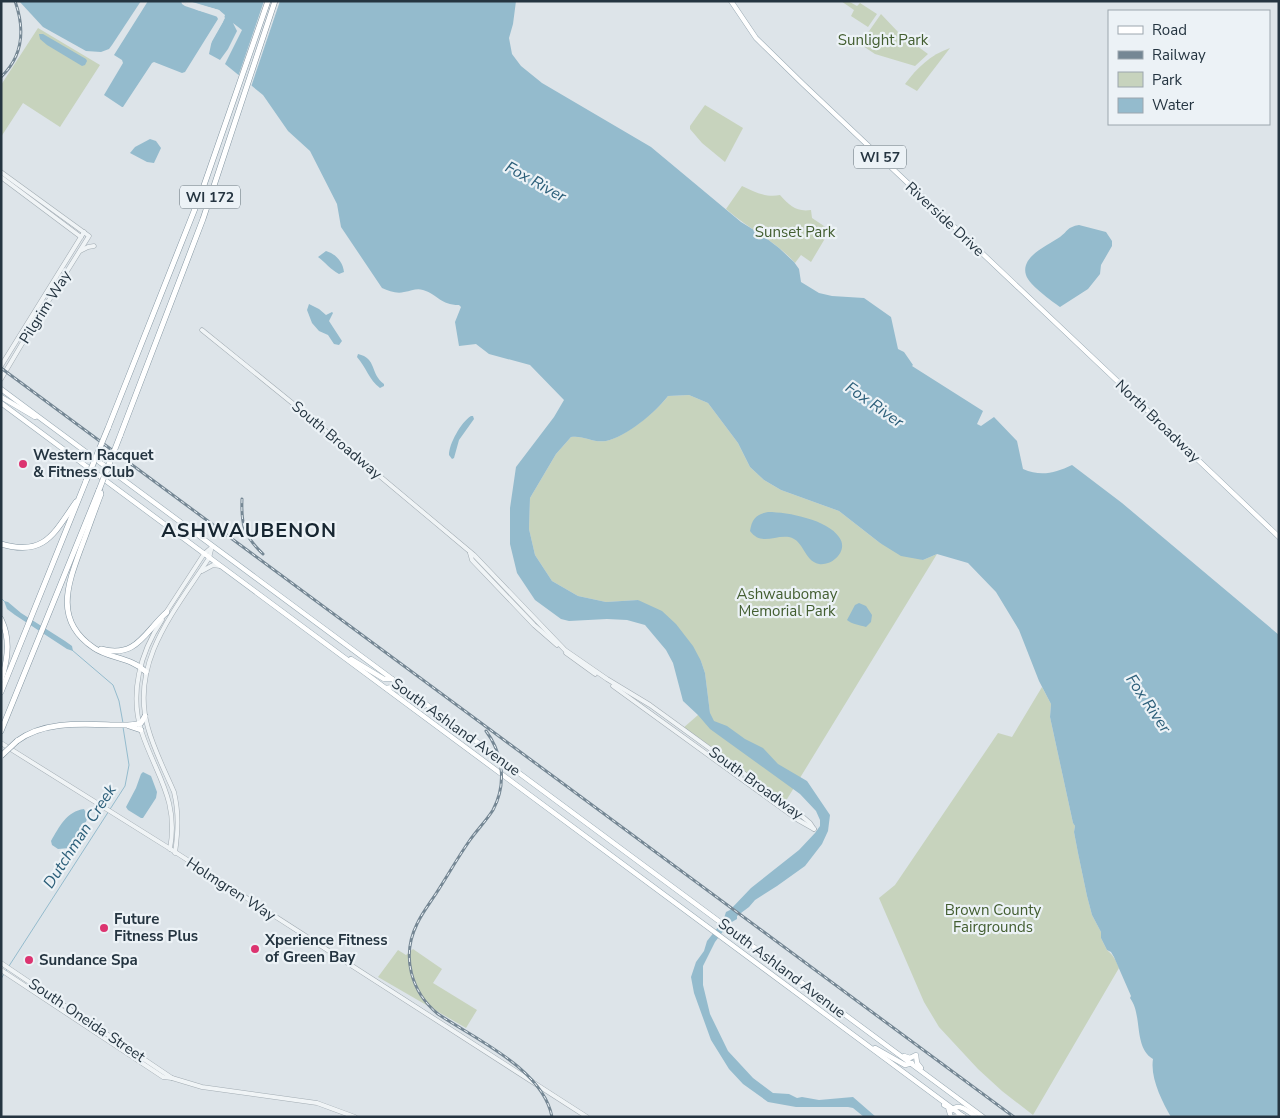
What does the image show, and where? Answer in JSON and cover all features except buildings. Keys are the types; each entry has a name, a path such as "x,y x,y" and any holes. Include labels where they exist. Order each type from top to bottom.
{"highway":[{"name":"WI 172","path":"1,692 211,168 268,1"},
{"name":"WI 172","path":"1,731 168,314 212,192 275,1"},
{"path":"99,490 101,494 68,585 66,603 70,621 77,635 96,650 131,661 146,672"},
{"path":"1,544 21,548 42,542 59,528 81,496"},
{"path":"91,646 114,651 133,646 145,638 167,612"},
{"path":"1,619 6,630 8,645 1,680"},
{"path":"128,726 140,724 145,716"},
{"path":"1,756 17,741 29,733 43,728 114,725 128,726 141,730"}],"main road":[{"name":"Riverside Drive","path":"731,1 756,38 768,50 1037,306"},
{"name":"North Broadway","path":"1037,306 1279,537"},
{"name":"South Ashland Avenue","path":"1,389 975,1111"},
{"path":"1,397 31,416 43,421"},
{"name":"South Ashland Avenue","path":"1,404 953,1108"},
{"path":"334,650 384,679 392,679"},
{"path":"386,688 392,687 433,709"},
{"path":"869,1046 876,1048 903,1064 912,1064 916,1059"},
{"path":"876,1052 885,1061 946,1106 950,1116"},
{"path":"898,1054 909,1058 916,1055 920,1067 976,1108 975,1111 983,1117"},
{"path":"953,1108 958,1106 976,1117"},
{"path":"950,1116 953,1108"},
{"path":"953,1108 964,1116"},
{"path":"950,1116 964,1116"}],"street":[{"path":"1,172 84,232"},
{"path":"1,177 81,237"},
{"name":"Pilgrim Way","path":"1,366 84,232 89,236 1,379"},
{"path":"80,251 88,246 94,246"},
{"name":"South Broadway","path":"202,330 470,553 566,650 607,679 658,711 802,816 814,829 792,816 624,692 578,663 534,625 472,560 470,553"},
{"path":"170,849 172,830 168,795 140,724 137,696 140,666 151,638 204,554 212,546"},
{"path":"176,853 179,817 177,803 145,716 143,699 146,672 151,654 163,629 209,558 212,546"},
{"path":"200,572 213,565 220,566"},
{"name":"Holmgren Way","path":"1,743 170,849 587,1117"},
{"name":"South Oneida Street","path":"3,964 166,1072 172,1078"},
{"name":"South Oneida Street","path":"1,970 163,1077 202,1087 317,1103 355,1117"}],"green space":[{"path":"841,1 848,1 857,6 860,3 877,14 868,27 851,16 854,10"},
{"name":"Sunlight Park","path":"881,14 898,32 928,54 915,66 875,54 860,44"},
{"path":"38,28 100,65 60,127 23,103 1,137 1,85"},
{"path":"950,48 917,91 905,84 924,63 936,54"},
{"path":"705,105 743,128 725,162 702,143 690,129 690,126"},
{"name":"Sunset Park","path":"742,186 765,195 780,195 794,207 801,210 811,210 812,218 830,230 811,262 801,255 795,263 779,248 726,209"},
{"name":"Ashwaubomay Memorial Park","path":"689,395 708,403 738,443 750,467 764,480 781,490 839,511 880,543 923,560 937,554 784,804 682,729 698,715 710,713 705,673 701,661 638,600 606,602 578,596 552,581 535,555 529,529 530,498 556,454 571,437 601,441 614,439 640,423 668,396"},
{"name":"Brown County Fairgrounds","path":"1042,687 1051,704 1050,717 1075,826 1074,832 1078,853 1092,915 1101,932 1101,938 1107,950 1119,968 1033,1115 978,1069 939,1027 924,1002 879,898 895,885 998,733 1012,737"},
{"path":"413,949 442,969 433,983 477,1010 466,1028 378,977 398,950 406,955"}],"water":[{"path":"19,1 141,1 109,49 101,52 86,51 43,27"},
{"path":"148,1 181,1 197,10 216,15 218,19 185,72 182,73 154,62 152,63 122,107 104,95 123,63 122,60 114,55"},
{"name":"Fox River","path":"189,1 516,1 509,38 512,54 521,66 542,83 651,147 741,222 779,248 799,269 801,282 819,293 832,296 864,298 891,317 898,349 904,352 912,366 983,411 977,424 981,426 994,417 1017,441 1023,469 1036,473 1048,473 1072,465 1122,503 1279,635 1279,1117 1171,1117 1155,1081 1153,1059 1147,1054 1140,1039 1131,996 1114,957 1107,950 1101,938 1101,932 1092,915 1078,853 1074,832 1075,826 1050,717 1051,704 1039,681 1019,630 996,592 968,563 937,554 923,560 901,556 880,543 839,511 781,490 764,480 750,467 738,443 708,403 689,395 668,396 640,423 614,439 601,441 571,437 556,454 530,498 529,529 535,555 552,581 578,596 606,602 638,600 662,611 676,624 693,646 701,661 705,673 710,713 714,721 727,726 745,739 763,748 778,764 807,781 830,815 828,831 822,844 805,866 755,900 737,916 737,919 730,923 715,942 703,966 703,985 710,1014 728,1051 753,1078 773,1093 789,1094 797,1098 819,1100 853,1097 876,1117 864,1117 853,1108 848,1107 796,1107 768,1102 743,1084 729,1069 711,1040 694,993 691,977 696,962 704,951 707,941 723,921 726,912 751,888 799,850 815,833 820,826 820,820 816,811 800,794 710,729 683,701 673,663 666,650 645,625 627,620 569,621 561,619 535,600 517,573 510,544 510,508 516,467 554,417 564,400 530,365 489,354 476,344 459,346 455,322 461,307 459,305 443,302 423,290 416,289 399,293 382,288 341,227 337,204 310,151 288,131 263,95 225,64 242,30 233,23 237,31 220,60 209,54 212,40 225,18 219,10"},
{"path":"39,34 43,34 86,59 85,65 82,66 47,45 40,39"},
{"path":"150,139 156,141 161,148 154,163 147,162 130,153 135,147"},
{"path":"1079,225 1106,232 1112,241 1112,246 1101,265 1100,274 1088,289 1060,307 1031,283 1026,275 1025,268 1027,262 1037,252 1070,228"},
{"path":"326,251 338,259 344,272 339,274 318,257"},
{"path":"309,304 326,315 333,313 329,321 342,341 339,345 334,344 328,335 319,331 312,323 307,310"},
{"path":"358,354 368,359 384,386 380,388 373,381 357,357"},
{"path":"471,416 474,419 459,440 454,458 452,459 449,455 453,439 463,423"},
{"path":"768,512 796,515 826,526 834,531 842,542 841,552 834,560 819,564 810,559 794,539 789,537 759,538 750,531 752,523 758,515"},
{"path":"4,601 72,646 73,651 15,615 7,609"},
{"path":"859,603 866,606 872,615 871,622 866,627 847,620 855,605"},
{"path":"143,772 151,776 157,792 156,798 143,818 141,818 126,807"},
{"path":"84,809 88,817 69,848 58,849 52,845 51,841 64,820 78,810"}],"pier":[{"path":"181,1 191,6 217,13 221,16 220,23 223,18 220,13 188,4 186,1 219,10 225,15 210,45 208,43 219,24 207,43 205,41 218,22 218,17 185,6"},
{"path":"264,1 280,1 251,87 238,77"}],"waterway":[{"name":"Dutchman Creek","path":"1,598 4,601"},
{"name":"Dutchman Creek","path":"72,650 113,685 119,701 123,723"},
{"name":"Dutchman Creek","path":"9,966 125,786 129,765 123,727"},
{"name":"Dutchman Creek","path":"1,979 7,969"}],"railway":[{"path":"1,77 14,60 20,42 20,22 15,1"},
{"path":"1,368 1014,1117"},
{"path":"242,499 242,516 245,530 263,554"},
{"path":"486,731 496,749 501,769 500,790 497,800 493,810 466,846 419,920 412,936 410,948 409,961 411,973 421,995 438,1014 506,1057 536,1084 546,1100 552,1117"}],"place":[{"name":"Western Racquet & Fitness Club","path":"23,464"},
{"name":"Future Fitness Plus","path":"104,928"},
{"name":"Xperience Fitness of Green Bay","path":"255,949"},
{"name":"Sundance Spa","path":"29,960"}],"district":[{"name":"ASHWAUBENON","path":"249,530"}]}
